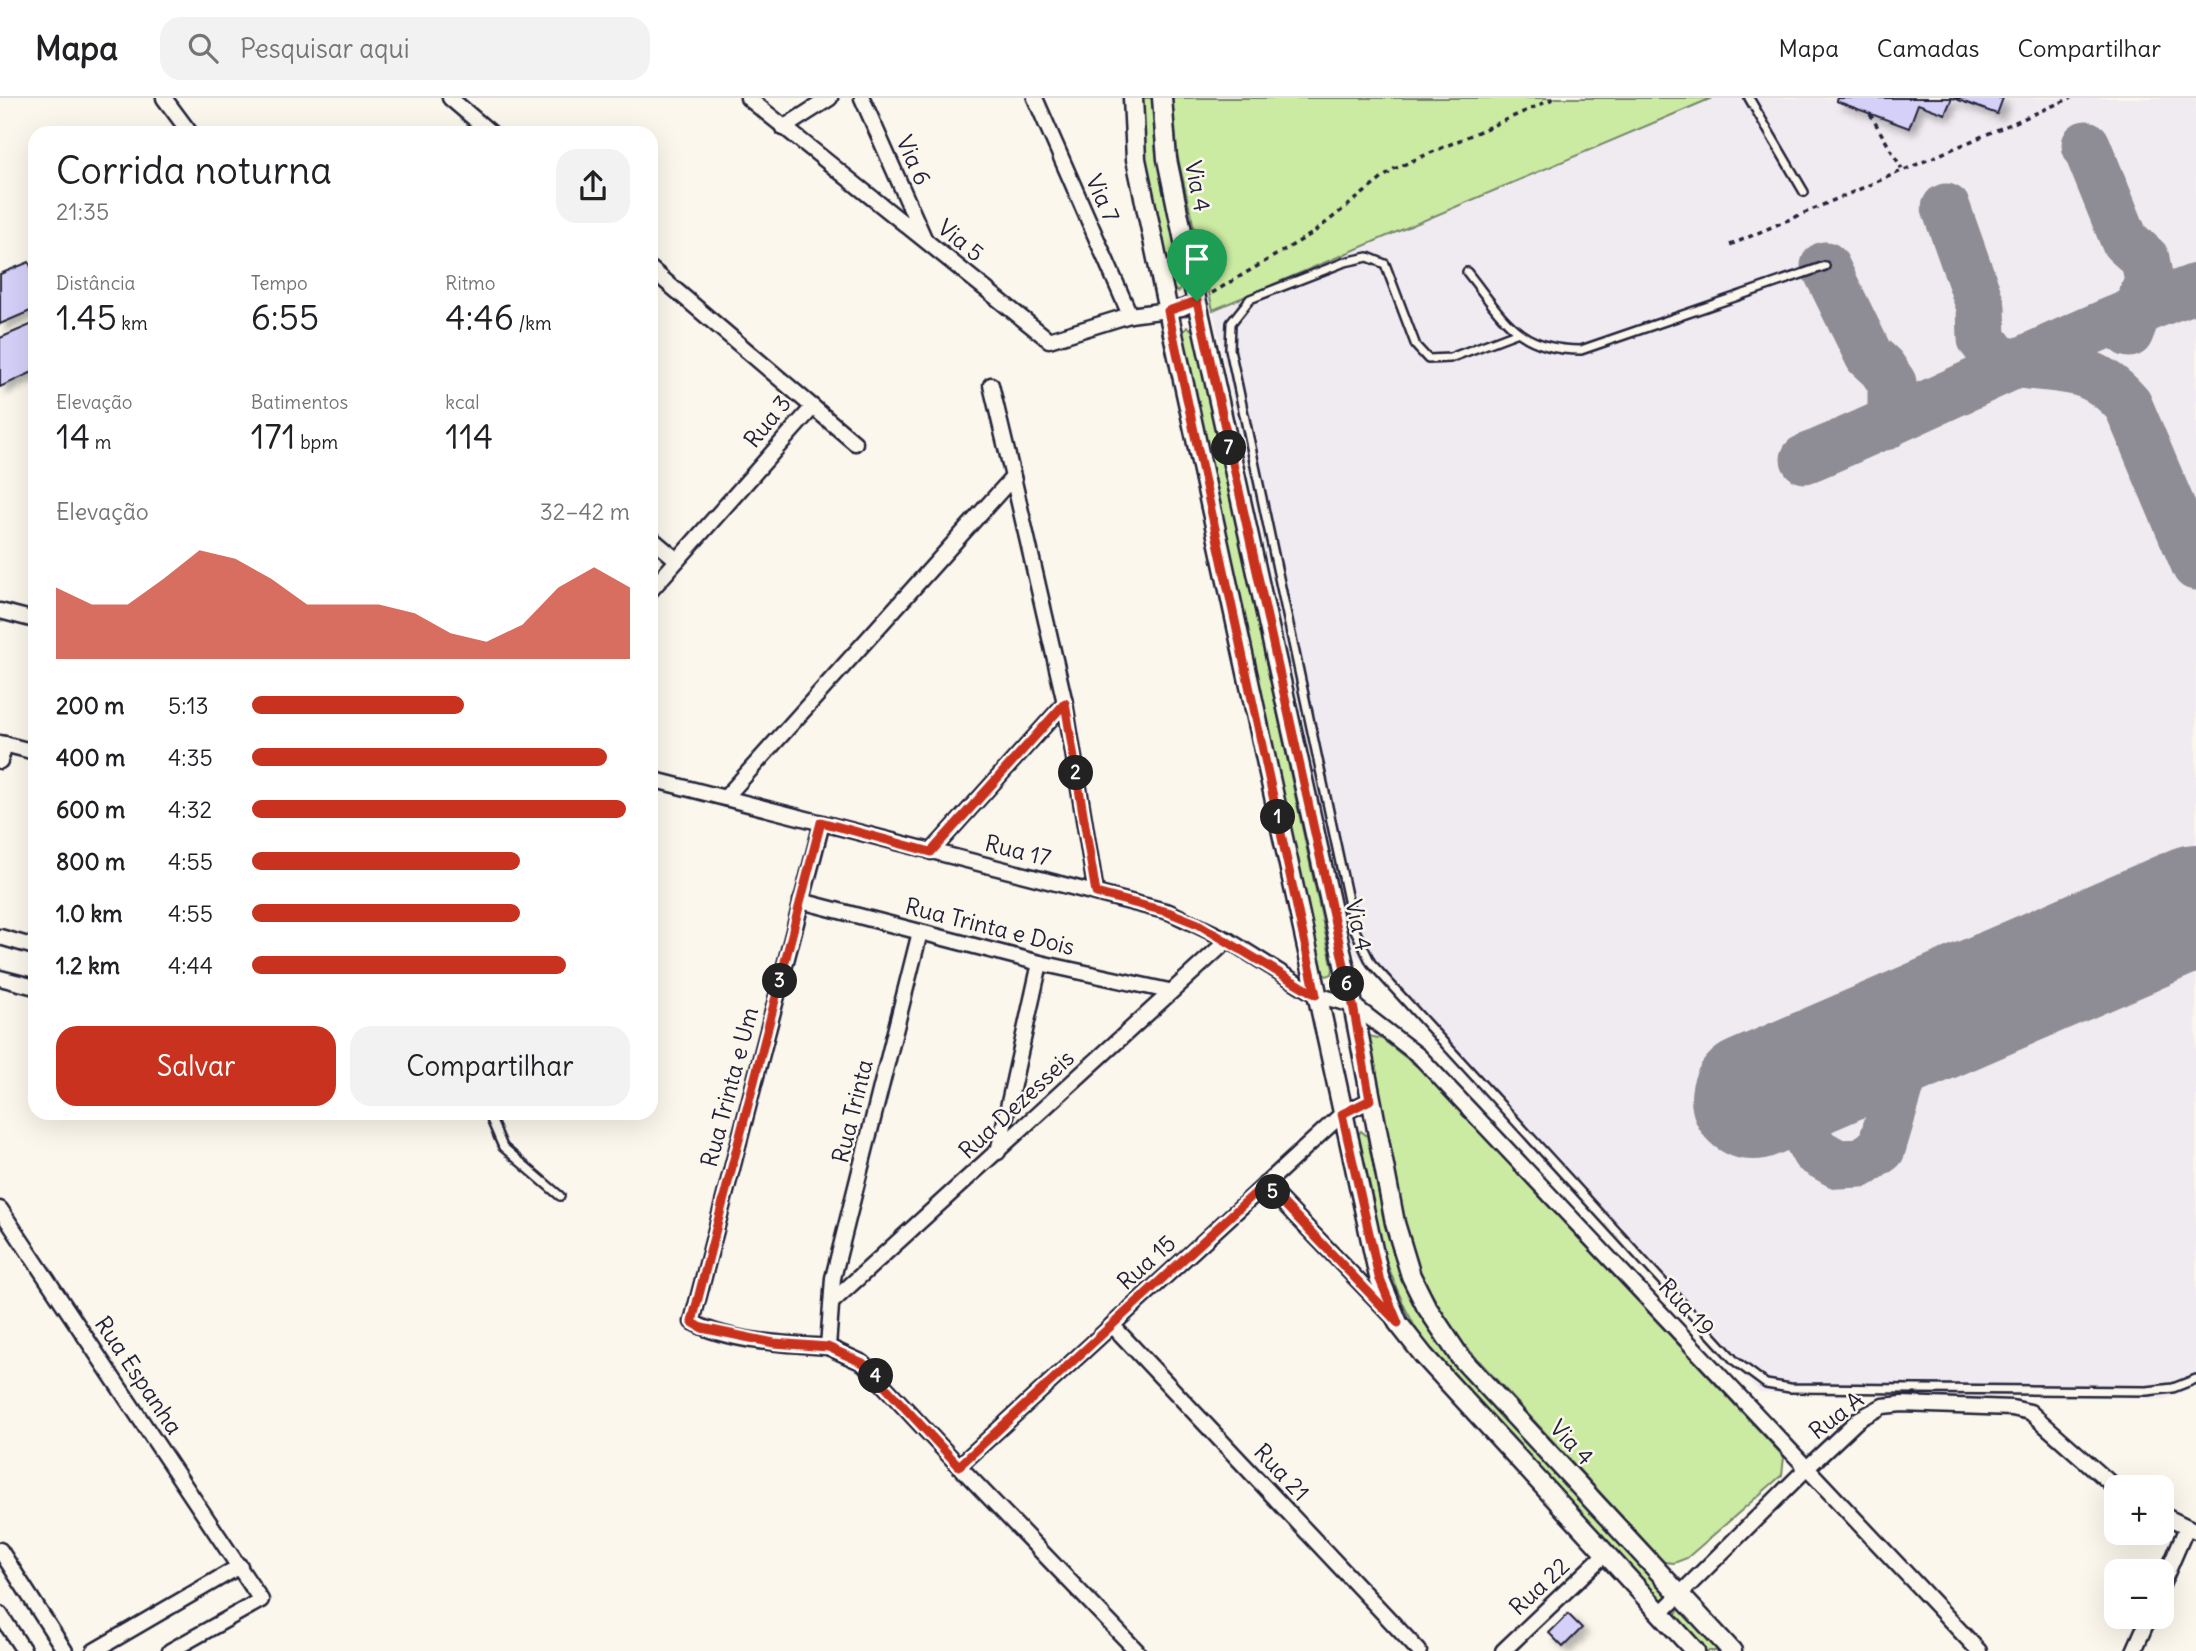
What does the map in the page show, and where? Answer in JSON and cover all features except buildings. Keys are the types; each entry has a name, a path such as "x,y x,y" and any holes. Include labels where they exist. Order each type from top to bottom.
{"street":[{"path":"164,98 185,126"},
{"path":"450,98 483,126"},
{"name":"Via 5","path":"748,98 1049,341 1130,315 1168,311 1197,301"},
{"path":"783,128 830,98"},
{"name":"Via 6","path":"862,98 925,240"},
{"name":"Via 7","path":"1035,98 1130,315"},
{"path":"1133,98 1136,159 1168,311 1379,1277 1398,1323"},
{"name":"Via 4","path":"1162,98 1167,159 1197,301 1353,1005 1402,1249 1411,1276 1441,1331 1461,1357 1732,1651"},
{"name":"Rua 3","path":"658,275 813,407 658,582"},
{"path":"991,385 1065,703 1096,893"},
{"path":"813,407 855,443"},
{"path":"725,798 1013,477"},
{"path":"658,544 677,560"},
{"path":"0,611 28,618"},
{"path":"931,852 1065,703"},
{"path":"0,761 2,743 28,750"},
{"name":"Rua 17","path":"658,781 1168,912 1228,940 1316,995 1353,1005"},
{"name":"Rua Trinta e Um","path":"821,822 692,1322 702,1328 774,1343 828,1347"},
{"name":"Rua Trinta e Dois","path":"801,901 1040,963 1169,991"},
{"name":"Rua Trinta","path":"834,1301 833,1278 920,932"},
{"path":"0,937 28,945"},
{"name":"Rua Dezesseis","path":"834,1301 1169,991 1228,940"},
{"path":"998,1152 1040,963"},
{"path":"0,978 28,984"},
{"name":"Rua 19","path":"1353,1005 1419,1056 1979,1651"},
{"name":"Rua 15","path":"959,1466 1342,1114 1370,1100"},
{"path":"1265,1184 1398,1323 1423,1356 1695,1651"},
{"name":"Rua Espanha","path":"0,1209 261,1600 170,1651"},
{"path":"834,1301 828,1347 863,1363 1137,1651"},
{"name":"Rua 21","path":"1112,1325 1419,1651"},
{"name":"Rua A","path":"1660,1614 1859,1419 1883,1406 1902,1404 2012,1408 2030,1412 2104,1477"},
{"path":"2174,1520 2191,1529 2174,1562"},
{"path":"0,1550 65,1651"},
{"name":"Rua 22","path":"1503,1651 1605,1554"},
{"path":"94,1651 240,1566"},
{"path":"0,1614 24,1651"},
{"path":"2134,1651 2144,1629"}],"lane":[{"path":"1749,98 1804,192"},
{"path":"1516,333 1450,358 1429,359 1416,346 1385,264 1368,257 1345,262 1250,299 1231,323 1230,349 1351,915 1371,962 1735,1362 1766,1384 1790,1388 2147,1391 2173,1388 2196,1378"},
{"path":"1467,272 1516,333 1553,350 1581,350 1825,266"},
{"path":"491,1120 503,1147 559,1196"}],"path":[{"path":"1197,301 1247,275 1314,233 1394,169 1555,98"},
{"path":"1730,245 2071,98"},
{"path":"1870,114 1902,169"}],"shaded area":[{"path":"1712,98 2196,98 2196,1386 2165,1399 2004,1394 1760,1393 1487,1101 1354,953 1213,310"}],"green space":[{"path":"1141,98 1152,98 1156,153 1184,285 1178,292 1173,289 1146,159"},
{"path":"1172,98 1712,98 1213,310 1177,154"},
{"path":"1187,327 1194,331 1333,969 1332,974 1327,976 1320,972 1182,334"},
{"path":"1365,1035 1382,1039 1419,1068 1784,1457 1782,1475 1687,1558 1674,1563 1664,1562 1459,1339 1420,1275 1408,1240"},
{"path":"1361,1131 1367,1136 1397,1264 1413,1304 1423,1320 1458,1366 1666,1590 1666,1599 1658,1599 1428,1348 1401,1298 1382,1247 1356,1138"},
{"path":"1680,1608 1724,1651 1706,1651 1674,1617"}],"taxiway":[{"path":"2086,145 2125,241 2145,259 2149,281 2129,333"},
{"path":"1946,208 1981,307 1982,339 1994,355 2002,360 2084,373 2113,390 2128,405 2196,566"},
{"path":"1825,266 1869,356 1882,368 1892,383 1892,410 1885,426"},
{"path":"1805,459 2048,349 2196,288"},
{"path":"1780,1087 1815,1151 1838,1164 1861,1163 1881,1149 1905,1069 1950,1013"}],"runway":[{"path":"1753,1098 2196,906"}],"route":[{"path":"1197,301 1353,1005 1370,1100 1342,1114 1379,1277 1398,1323 1265,1184 959,1466 863,1363 828,1347 774,1343 702,1328 692,1322 821,822 931,852 1065,703 1096,893 1168,912 1198,924 1316,995 1168,311 1197,301"}]}
